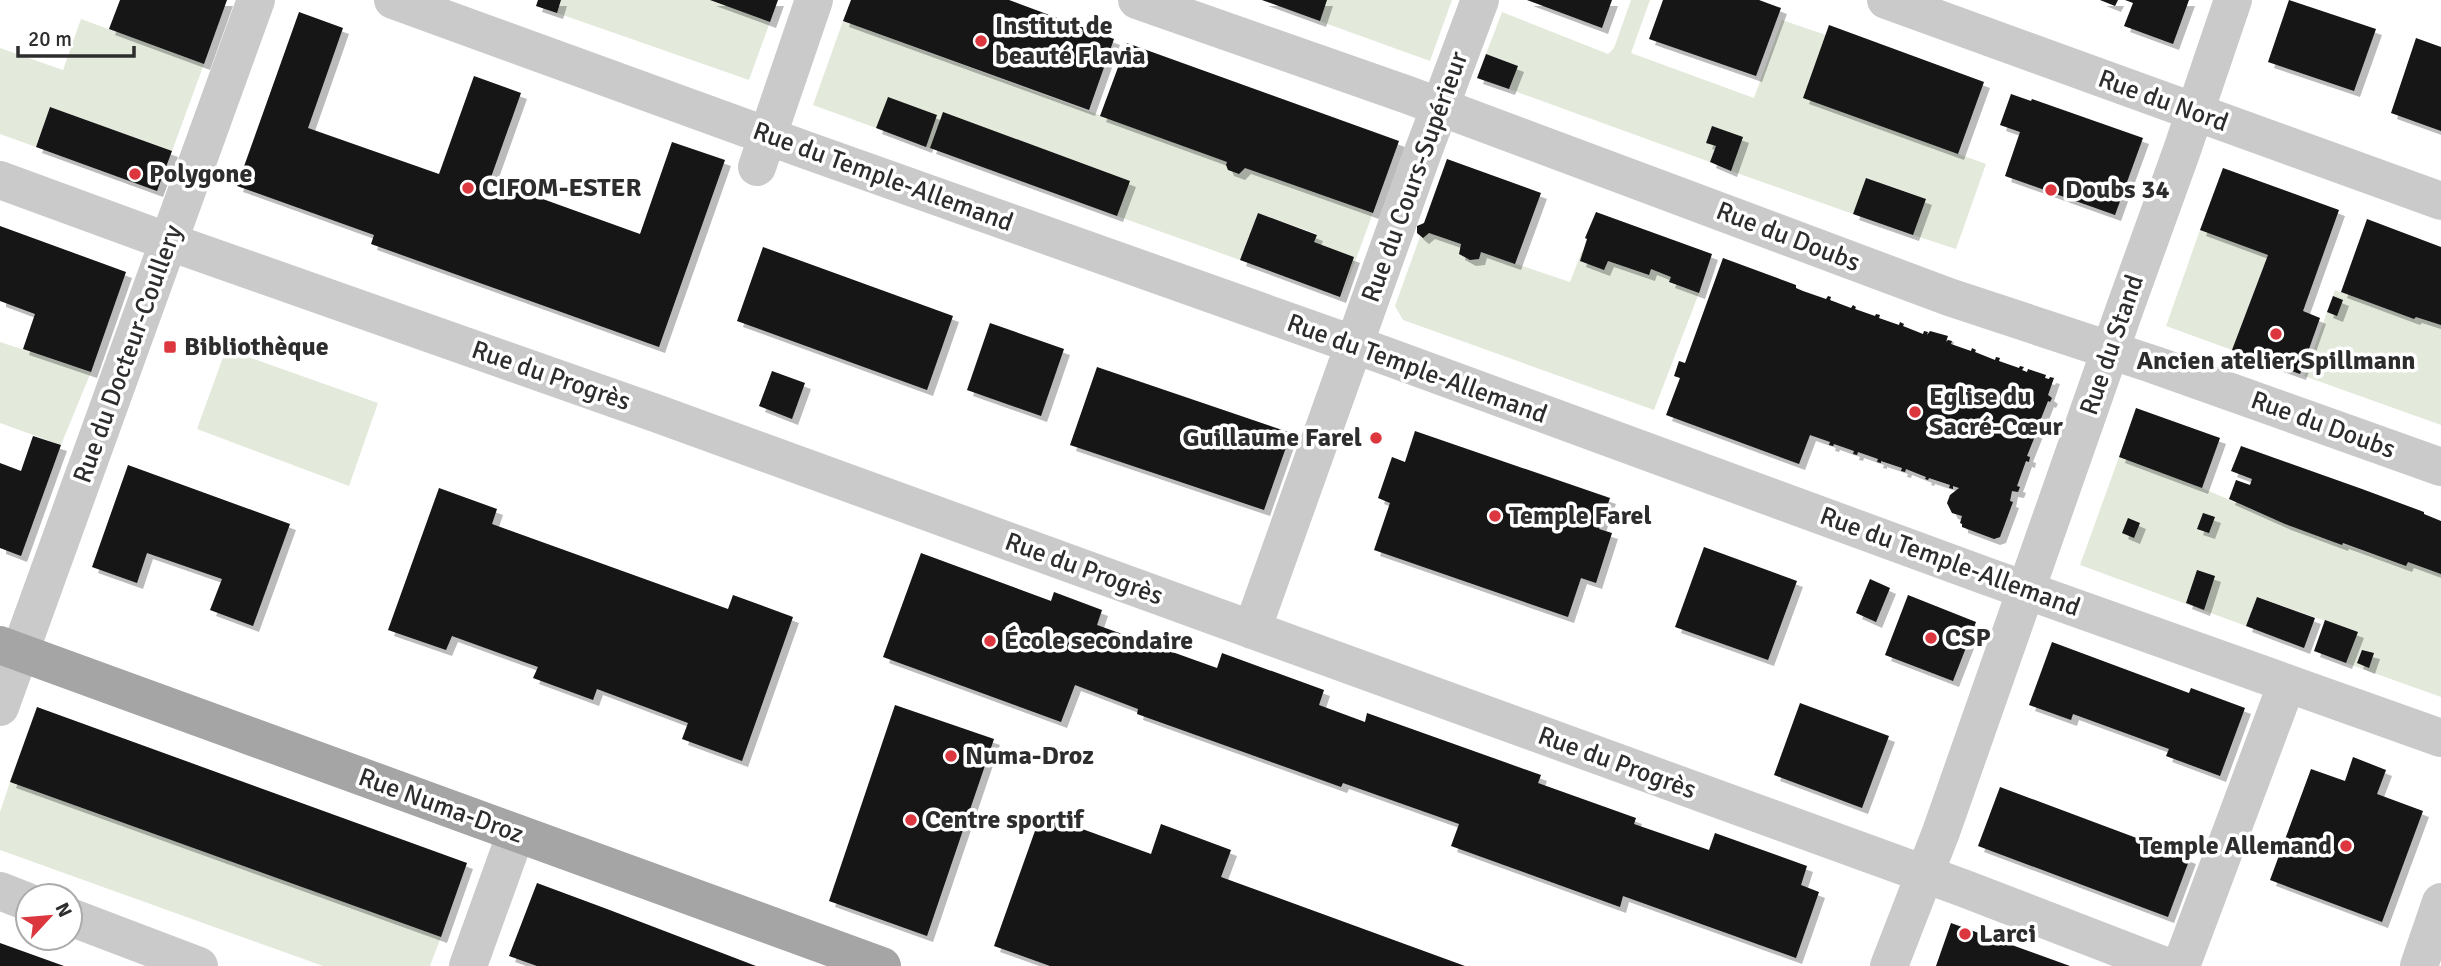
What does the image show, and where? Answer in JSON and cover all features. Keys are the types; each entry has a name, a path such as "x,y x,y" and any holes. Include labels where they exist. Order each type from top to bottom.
{"main road":[{"name":"Rue Numa-Droz","path":"10,649 882,966"}],"street":[{"name":"Rue du Docteur-Coullery","path":"0,707 10,649 169,242 256,0"},
{"name":"Rue du Temple-Allemand","path":"393,0 762,151 1353,345 2026,591 2441,738"},
{"path":"762,151 814,0"},
{"name":"Rue du Doubs","path":"1137,0 1441,107 1949,297 2110,350 2441,467"},
{"name":"Rue du Cours-Supérieur","path":"1252,630 1480,0"},
{"name":"Rue du Nord","path":"1886,0 2441,201"},
{"name":"Rue du Stand","path":"1889,966 2026,591 2196,112 2233,0"},
{"name":"Rue du Progrès","path":"0,180 674,420 1963,888 2165,966"},
{"path":"2181,966 2287,683"},
{"path":"468,966 516,833"},
{"path":"2419,966 2441,902"},
{"path":"84,922 199,966"}],"green space":[{"path":"561,0 710,0 770,22 749,80 557,13"},
{"path":"1261,0 1452,0 1430,61"},
{"path":"1631,0 1650,0 1631,53 1754,98 1782,20 1826,35 1804,98 1986,164 1956,249 1913,235 1926,199 1867,178 1853,214 1731,171 1712,127 1706,143 1716,146 1710,162 1509,89 1518,66 1486,54 1502,12 1608,54 1614,48"},
{"path":"81,19 204,64 172,151 50,107 36,147 0,134 0,48 63,70"},
{"path":"843,21 1227,162 1228,170 1239,174 1245,168 1373,213 1342,297 1354,257 1314,242 1317,234 1258,213 1240,260 1117,216 1129,181 943,113 930,148 926,147 936,115 888,98 876,128 813,105"},
{"path":"2200,230 2268,255 2232,350 2166,326"},
{"path":"1422,231 1461,244 1459,254 1470,260 1479,259 1481,252 1570,282 1582,251 1604,269 1608,261 1648,275 1651,269 1671,277 1670,283 1699,293 1654,410 1403,320 1395,306"},
{"path":"2335,290 2414,319 2416,317 2441,325 2441,425 2304,376"},
{"path":"0,342 91,372 61,445 0,423"},
{"path":"226,349 378,403 349,486 197,429"},
{"path":"2119,457 2202,488 2285,524 2406,566 2408,562 2441,574 2441,697 2346,663 2357,632 2257,597 2246,626 2080,565"},
{"path":"10,782 441,937 430,966 323,966 0,850 0,812"}],"building":[{"path":"120,0 227,0 204,64 109,29"},
{"path":"538,0 561,0 557,13 536,6"},
{"path":"710,0 778,0 770,22"},
{"path":"851,0 1009,0 1114,39 1089,110 843,21"},
{"path":"1262,0 1327,0 1320,21"},
{"path":"1527,0 1612,0 1602,28"},
{"path":"1663,0 1759,0 1781,8 1756,76 1649,39"},
{"path":"2100,0 2118,0 2115,6"},
{"path":"2125,0 2189,0 2173,44 2124,26 2133,3"},
{"path":"2289,0 2376,29 2354,91 2268,62"},
{"path":"299,12 343,28 308,128 439,174 474,76 521,93 490,180 640,234 672,142 725,160 659,347 371,244 374,235 237,186"},
{"path":"1829,25 1984,82 1958,154 1803,98"},
{"path":"2416,38 2441,47 2441,131 2391,113"},
{"path":"1127,43 1399,141 1373,213 1245,168 1239,174 1228,170 1227,162 1100,116"},
{"path":"1486,54 1518,66 1509,89 1477,78"},
{"path":"2011,94 2143,138 2115,215 2005,176 2020,132 2000,125"},
{"path":"888,97 937,115 926,147 876,128"},
{"path":"50,107 172,151 157,191 36,147"},
{"path":"943,112 1130,181 1117,216 930,148"},
{"path":"1712,126 1743,137 1731,171 1710,162 1716,146 1706,143"},
{"path":"1447,159 1541,193 1515,264 1481,252 1479,259 1470,260 1459,254 1461,244 1429,233 1423,238 1417,233 1417,226 1424,223"},
{"path":"2223,168 2339,210 2303,311 2320,318 2300,374 2232,350 2268,255 2200,230"},
{"path":"1866,178 1926,199 1913,235 1853,214"},
{"path":"1596,212 1712,254 1699,293 1669,282 1671,277 1651,269 1649,275 1608,261 1604,270 1580,261 1587,239 1585,238"},
{"path":"1258,213 1317,235 1314,242 1354,257 1340,297 1240,260"},
{"path":"2367,219 2441,247 2441,325 2416,317 2414,319 2341,292"},
{"path":"0,226 126,272 91,372 23,349 35,314 0,301"},
{"path":"763,247 953,316 927,390 737,321"},
{"name":"Eglise du Sacré-Cœur","path":"1723,258 1796,285 1796,288 1803,291 1826,299 1831,297 1830,300 1851,308 1853,305 1855,309 1875,316 1880,315 1879,318 1899,325 1900,322 1903,326 1923,334 1924,331 1928,332 1927,335 1930,331 1948,336 1946,342 1952,341 1951,344 1971,351 1972,348 1975,352 1995,360 1996,357 2000,358 1999,361 2019,368 2024,367 2022,370 2027,372 2028,369 2046,375 2045,378 2054,378 2048,395 2052,398 2048,401 2038,426 2041,427 2027,456 2030,457 2029,462 2026,461 2017,486 2020,487 2018,492 2012,491 2010,501 2013,502 2000,537 1994,539 1962,527 1962,516 1952,513 1947,503 1950,495 1959,488 1949,488 1950,485 1925,479 1926,477 1906,469 1905,472 1901,471 1902,468 1877,462 1878,459 1858,452 1857,455 1853,454 1854,451 1834,444 1829,445 1830,442 1810,435 1799,464 1666,415 1680,378 1674,376 1679,361 1685,363"},
{"path":"2333,296 2343,300 2337,316 2327,312"},
{"path":"990,323 1064,349 1041,416 967,390"},
{"path":"1097,367 1291,433 1264,510 1070,445"},
{"path":"772,371 805,383 792,419 759,406"},
{"path":"2136,408 2220,438 2202,488 2119,457"},
{"name":"Temple Farel","path":"1415,431 1610,498 1599,529 1612,533 1596,583 1581,578 1568,617 1374,550 1390,503 1378,498 1392,457 1405,462"},
{"path":"33,436 61,445 21,556 0,548 0,463 21,471"},
{"path":"2241,446 2424,512 2441,521 2441,574 2408,562 2406,566 2343,543 2342,545 2229,499 2236,480 2250,485 2252,479 2231,471"},
{"path":"128,465 290,524 253,626 210,610 222,579 147,553 137,583 92,567"},
{"path":"439,488 497,509 492,524 728,609 733,595 793,617 742,761 682,739 688,723 597,689 593,700 533,678 538,667 452,636 446,650 388,630"},
{"path":"2203,513 2215,517 2209,533 2197,529"},
{"path":"2128,518 2140,523 2134,538 2122,533"},
{"path":"1704,547 1797,581 1768,660 1675,627"},
{"path":"921,553 1051,601 1054,592 1102,610 1097,625 1217,668 1222,653 1324,690 1319,705 1365,722 1367,713 1541,775 1538,783 1636,818 1634,824 1709,850 1715,833 1807,866 1801,885 1819,892 1796,958 1623,896 1620,907 1451,846 1459,824 1343,783 1341,787 1137,714 1138,709 1075,685 1061,722 883,657"},
{"path":"2197,570 2215,576 2204,610 2186,603"},
{"path":"1870,579 1890,588 1876,622 1856,613"},
{"name":"CSP","path":"1908,595 1976,622 1953,681 1885,655"},
{"path":"2257,597 2315,618 2304,648 2246,626"},
{"path":"2325,620 2358,632 2346,663 2314,651"},
{"path":"2052,642 2189,693 2191,688 2245,708 2220,776 2166,756 2169,749 2073,714 2071,720 2029,705"},
{"path":"2362,650 2374,653 2369,668 2357,663"},
{"path":"1800,703 1889,736 1862,808 1774,775"},
{"name":"Centre sportif","path":"895,705 994,739 927,936 829,901"},
{"path":"37,707 467,863 441,937 10,782"},
{"name":"Temple Allemand","path":"2353,757 2386,770 2377,794 2423,811 2382,922 2270,880 2311,769 2345,781"},
{"path":"2000,787 2190,858 2168,917 1978,846"},
{"path":"1041,814 1151,854 1161,824 1231,850 1221,877 1465,966 1050,966 994,946"},
{"path":"537,883 756,966 537,966 509,956"},
{"name":"Larci","path":"1951,923 2070,966 1936,966"},
{"path":"0,943 14,948 14,952 25,952 64,966 0,966"}],"place":[{"name":"Institut de beauté Flavia","path":"981,41"},
{"name":"Polygone","path":"135,174"},
{"name":"CIFOM-ESTER","path":"468,188"},
{"name":"Doubs 34","path":"2051,190"},
{"name":"Ancien atelier Spillmann","path":"2276,334"},
{"name":"Bibliothèque","path":"170,347"},
{"name":"Eglise du Sacré-Cœur","path":"1915,412"},
{"name":"Guillaume Farel","path":"1376,438"},
{"name":"Temple Farel","path":"1495,516"},
{"name":"CSP","path":"1931,638"},
{"name":"École secondaire","path":"990,641"},
{"name":"Numa-Droz","path":"951,756"},
{"name":"Centre sportif","path":"911,820"},
{"name":"Temple Allemand","path":"2346,846"},
{"name":"Larci","path":"1965,934"}]}
